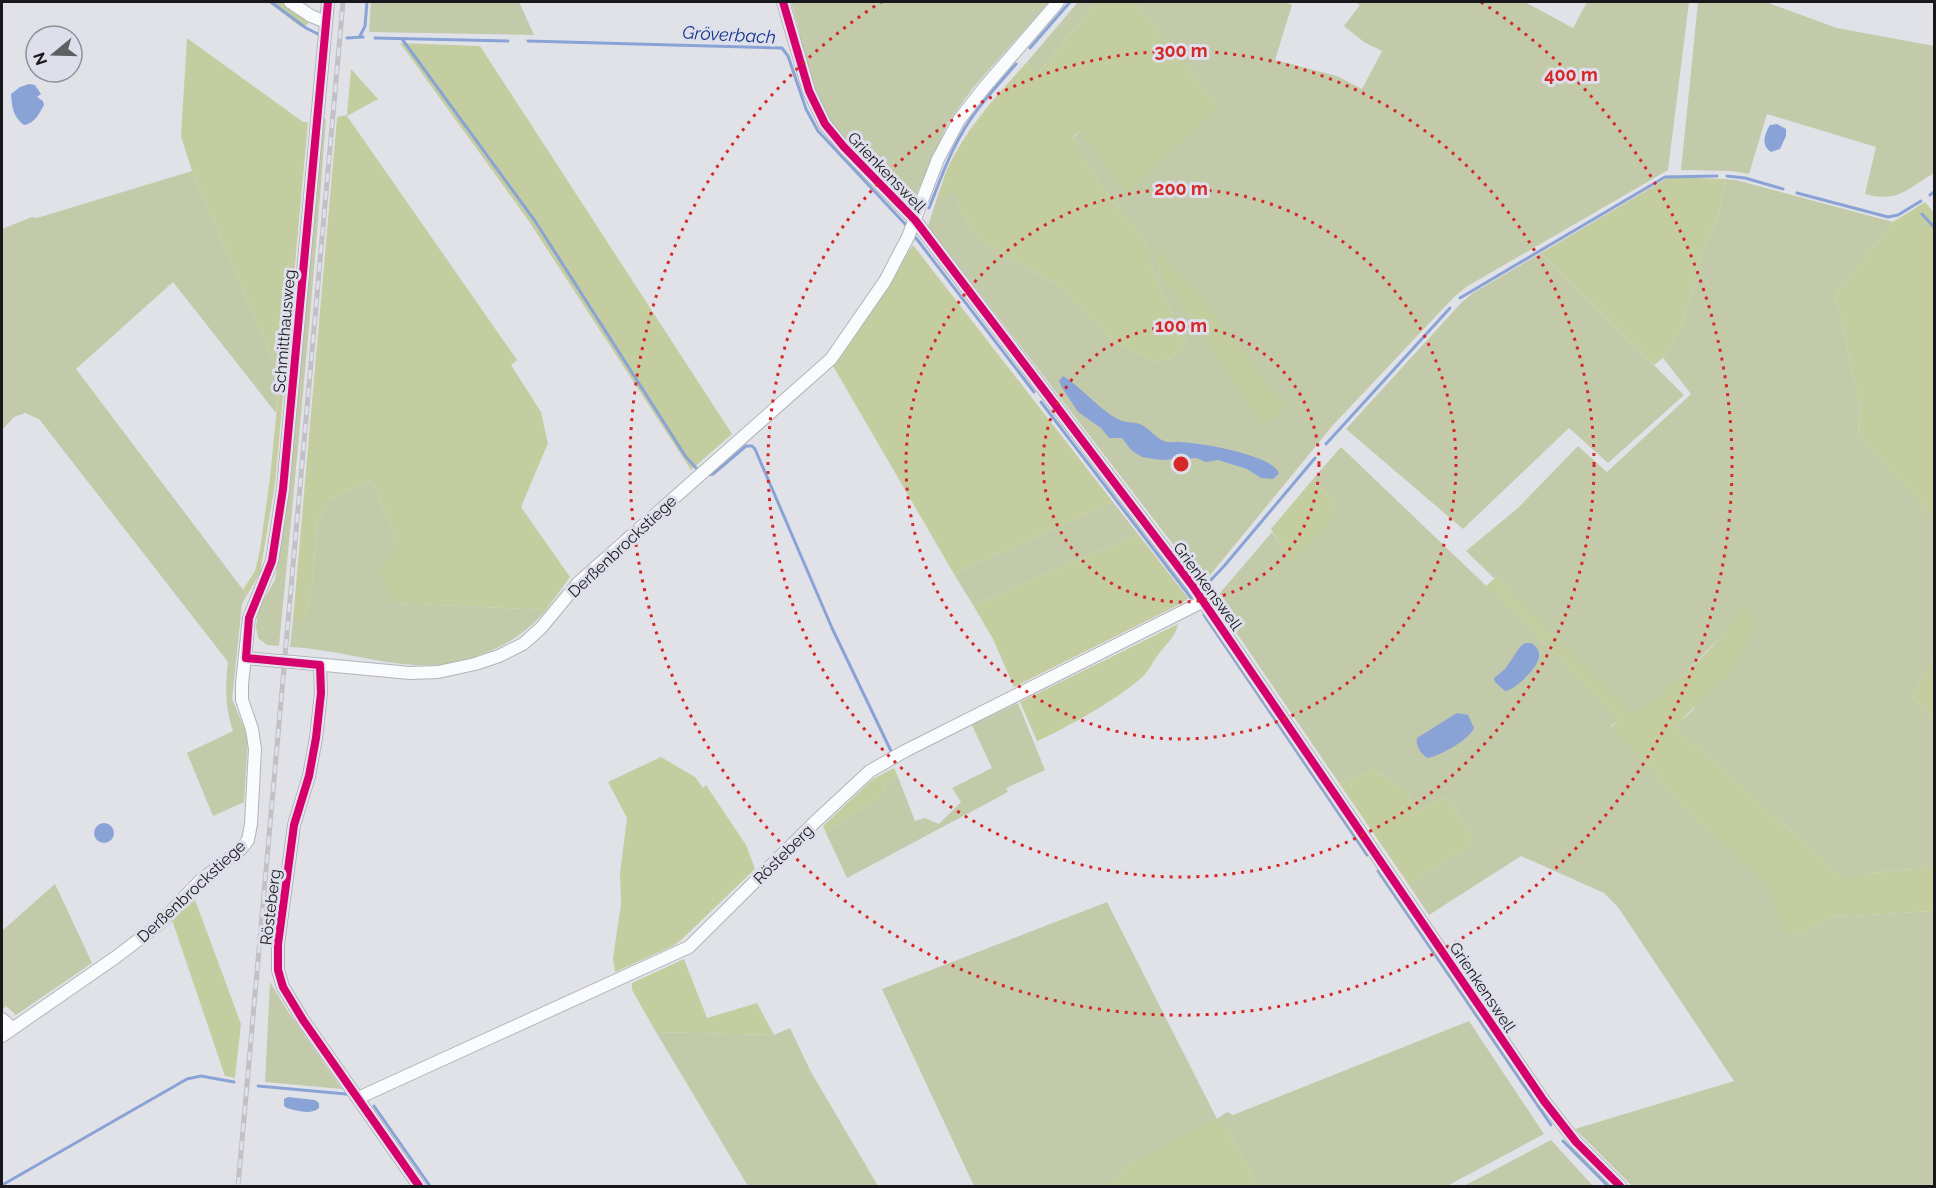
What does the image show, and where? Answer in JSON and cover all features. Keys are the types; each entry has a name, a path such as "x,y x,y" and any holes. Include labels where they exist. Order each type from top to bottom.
{"street":[{"path":"290,2 311,16 326,22"},
{"name":"Schmitthausweg","path":"246,658 249,618 272,561 283,489 328,2"},
{"name":"Grienkenswell","path":"783,2 809,91 821,118 837,139 915,220 1204,601 1544,1101 1576,1142 1620,1186"},
{"name":"Derßenbrockstiege","path":"6,1032 116,957 158,925 200,881 245,845 251,831 255,749 252,729 242,700 246,658 410,673 438,672 475,664 523,644 541,628 578,583 831,359 885,281 915,220 938,159 959,120 982,89 1058,2"},
{"name":"Rösteberg","path":"358,1098 689,947 870,771 905,751 1204,601"},
{"name":"Rösteberg","path":"321,665 321,693 316,738 313,759 294,825 278,944 278,970 288,996 419,1186"},
{"path":"2,1019 6,1032"}],"green space":[{"path":"268,2 283,2 308,20 308,24 301,27"},
{"path":"371,2 519,2 534,35 369,32"},
{"path":"791,2 1049,2 972,89 948,123 912,204 905,203 839,135 823,114 801,50 800,34"},
{"path":"1078,2 1096,2 1037,75 1027,62"},
{"path":"1096,2 1135,2 1219,106 1127,193 1080,131 1073,137 1102,186 1149,245 1149,260 1187,343 1171,358 1154,362 1112,340 1057,285 1005,256 979,237 960,211 955,192 937,198 947,170 964,138 1005,86 1027,62 1038,74"},
{"path":"1135,2 1286,2 1292,5 1275,60 1337,76 1362,89 1382,51 1364,42 1344,26 1360,5 1355,2 1525,2 1573,28 1587,2 1689,2 1668,170 1466,287 1454,297 1334,424 1202,582 928,226 937,198 955,191 960,211 979,237 1005,256 1057,285 1112,340 1154,362 1171,358 1187,343 1149,260 1149,245 1102,186 1073,138 1080,131 1219,106"},
{"path":"1698,2 1766,2 1837,28 1934,46 1934,173 1894,196 1865,194 1876,147 1767,114 1749,174 1731,171 1681,170"},
{"path":"187,38 303,122 308,122 275,484 260,573 247,595 243,590 255,571 260,550 280,377 192,171 181,136"},
{"path":"400,43 480,46 732,434 691,470 528,220"},
{"path":"351,69 378,99 347,116 517,360 511,365 541,412 548,443 521,507 570,577 546,610 394,603 380,571 399,546 371,480 328,501 328,507 317,523 313,580 306,619 293,619 337,117 347,115"},
{"path":"323,119 326,119 316,251 279,646 267,645 258,638 256,627 258,610 275,580 290,482"},
{"path":"192,171 280,377 276,413 173,282 76,369 247,595 242,604 232,699 248,737 244,802 213,816 187,753 233,731 226,697 228,662 39,419 25,413 14,417 2,430 2,229 32,217 37,218"},
{"path":"1669,177 1725,179 1719,215 1701,255 1682,329 1663,358 1654,365 1541,253"},
{"path":"1725,179 1893,222 1835,294 1860,407 1858,435 1934,518 1934,657 1911,695 1934,721 1934,867 1871,873 1845,880 1675,726 1693,710 1742,609 1733,625 1672,686 1634,715 1496,577 1494,578 1466,551 1518,508 1578,446 1607,472 1691,394 1663,358 1682,329 1701,255 1719,215"},
{"path":"1925,202 1934,213 1934,518 1858,435 1860,407 1835,294 1893,222"},
{"path":"913,245 1113,502 954,574 833,366"},
{"path":"1156,248 1202,298 1285,406 1278,416 1262,423 1157,270"},
{"path":"1541,253 1684,395 1608,463 1569,428 1463,529 1346,429 1462,302 1473,293"},
{"path":"1341,447 1524,622 1618,721 1611,726 1657,775 1677,802 1771,887 1782,930 1799,934 1833,917 1934,911 1934,1186 1632,1186 1575,1129 1734,1081 1618,907 1604,893 1521,856 1429,915 1409,885 1476,841 1447,796 1417,811 1408,792 1374,769 1339,783 1214,600 1272,532 1291,560 1336,505 1313,479"},
{"path":"1313,479 1336,505 1333,519 1291,561 1271,529"},
{"path":"371,480 399,546 394,603 546,610 525,631 509,642 482,654 448,664 400,664 290,647 293,619 306,619 313,580 317,523 328,507 328,501"},
{"path":"1113,502 1138,534 973,605 954,574"},
{"path":"1138,534 1188,598 1014,687 993,639 973,605"},
{"path":"1496,577 1634,714 1663,692 1708,651 1742,608 1758,622 1731,672 1675,726 1844,879 1871,873 1934,867 1934,911 1833,917 1799,934 1782,930 1770,887 1677,802 1657,775 1611,727 1618,721 1524,622 1486,586"},
{"path":"1178,624 1171,639 1145,674 1136,682 1094,711 1037,741 1020,702"},
{"path":"1934,657 1934,721 1911,695"},
{"path":"1018,703 1045,770 1006,788 1008,792 847,878 826,833 885,793 882,786 898,777 915,821 925,818 939,824 961,802 952,788 992,768 972,725"},
{"path":"661,757 695,777 703,788 706,785 746,845 755,869 673,946 615,972 613,958 621,904 620,873 627,818 608,782"},
{"path":"894,768 898,777 882,786 885,793 826,833 823,826 873,779"},
{"path":"1374,769 1408,792 1417,811 1447,796 1476,841 1409,885 1339,783"},
{"path":"55,884 92,963 16,1015 6,1006 2,1010 2,931"},
{"path":"194,897 241,1024 235,1078 225,1076 172,920"},
{"path":"1107,902 1217,1119 1227,1112 1233,1115 1469,1021 1544,1134 1447,1186 1259,1186 1227,1128 1134,1162 1105,1186 974,1186 882,989"},
{"path":"684,959 707,1018 757,1003 774,1035 656,1032 632,990 632,983"},
{"path":"270,982 287,1010 342,1089 265,1082"},
{"path":"790,1028 811,1072 878,1186 748,1186 656,1032 774,1035"},
{"path":"1217,1119 1227,1128 1259,1186 1105,1186 1134,1162"},
{"path":"1551,1140 1593,1186 1464,1186"}],"water":[{"path":"35,85 41,94 37,97 43,101 44,105 34,120 24,125 17,119 11,94 20,87"},
{"path":"1777,124 1786,129 1786,136 1780,149 1771,152 1766,147 1765,136 1770,125"},
{"path":"1063,376 1115,417 1124,422 1140,424 1163,441 1236,451 1265,461 1279,474 1273,479 1261,478 1247,469 1218,460 1206,462 1196,458 1161,460 1142,457 1131,450 1122,438 1109,438 1101,428 1078,412 1061,386 1059,381"},
{"path":"1525,643 1531,643 1536,647 1539,659 1526,677 1505,691 1495,682 1494,678 1505,669"},
{"path":"1457,713 1468,715 1474,728 1471,733 1461,742 1440,754 1425,757 1418,747 1417,738"},
{"path":"104,823 111,826 114,833 111,840 104,843 97,840 94,833 97,826"},
{"path":"288,1097 315,1100 319,1103 319,1108 308,1112 287,1108 284,1106 284,1099"}],"waterway":[{"name":"Gröverbach","path":"271,2 318,34"},
{"name":"Gröverbach","path":"360,36 365,26 367,2"},
{"path":"1030,48 1070,2"},
{"name":"Gröverbach","path":"347,38 363,37"},
{"name":"Gröverbach","path":"375,38 508,41"},
{"path":"402,39 535,221 686,457 696,468"},
{"name":"Gröverbach","path":"528,41 782,48 788,56 806,109 818,131 906,225"},
{"path":"929,208 951,153 967,125 986,98 1016,64"},
{"path":"1460,298 1665,177 1717,176"},
{"path":"1727,176 1745,178 1783,189"},
{"path":"1930,195 1934,192"},
{"path":"1797,193 1888,217 1898,215 1921,201"},
{"path":"1922,214 1934,227"},
{"name":"Gröverbach","path":"916,238 1034,392"},
{"path":"1326,444 1450,308"},
{"name":"Gröverbach","path":"1041,402 1191,598"},
{"path":"707,475 713,474 746,446 752,446 755,449 832,628 891,751"},
{"path":"1202,587 1225,565 1315,458"},
{"name":"Gröverbach","path":"1204,615 1367,855"},
{"name":"Gröverbach","path":"1378,871 1551,1125"},
{"path":"4,1184 187,1079 201,1076 234,1082"},
{"path":"258,1086 346,1094"},
{"path":"374,1106 430,1186"},
{"name":"Gröverbach","path":"1563,1141 1608,1186"}],"railway":[{"path":"238,1186 343,2"}],"cycle path":[{"path":"328,2 283,489 272,561 249,618 246,658 320,665 321,693 316,738 309,776 294,825 278,944 278,970 283,987 303,1020 419,1186"},
{"path":"783,2 809,91 825,124 844,147 915,220 1192,585 1544,1101 1576,1142 1620,1186"}]}
